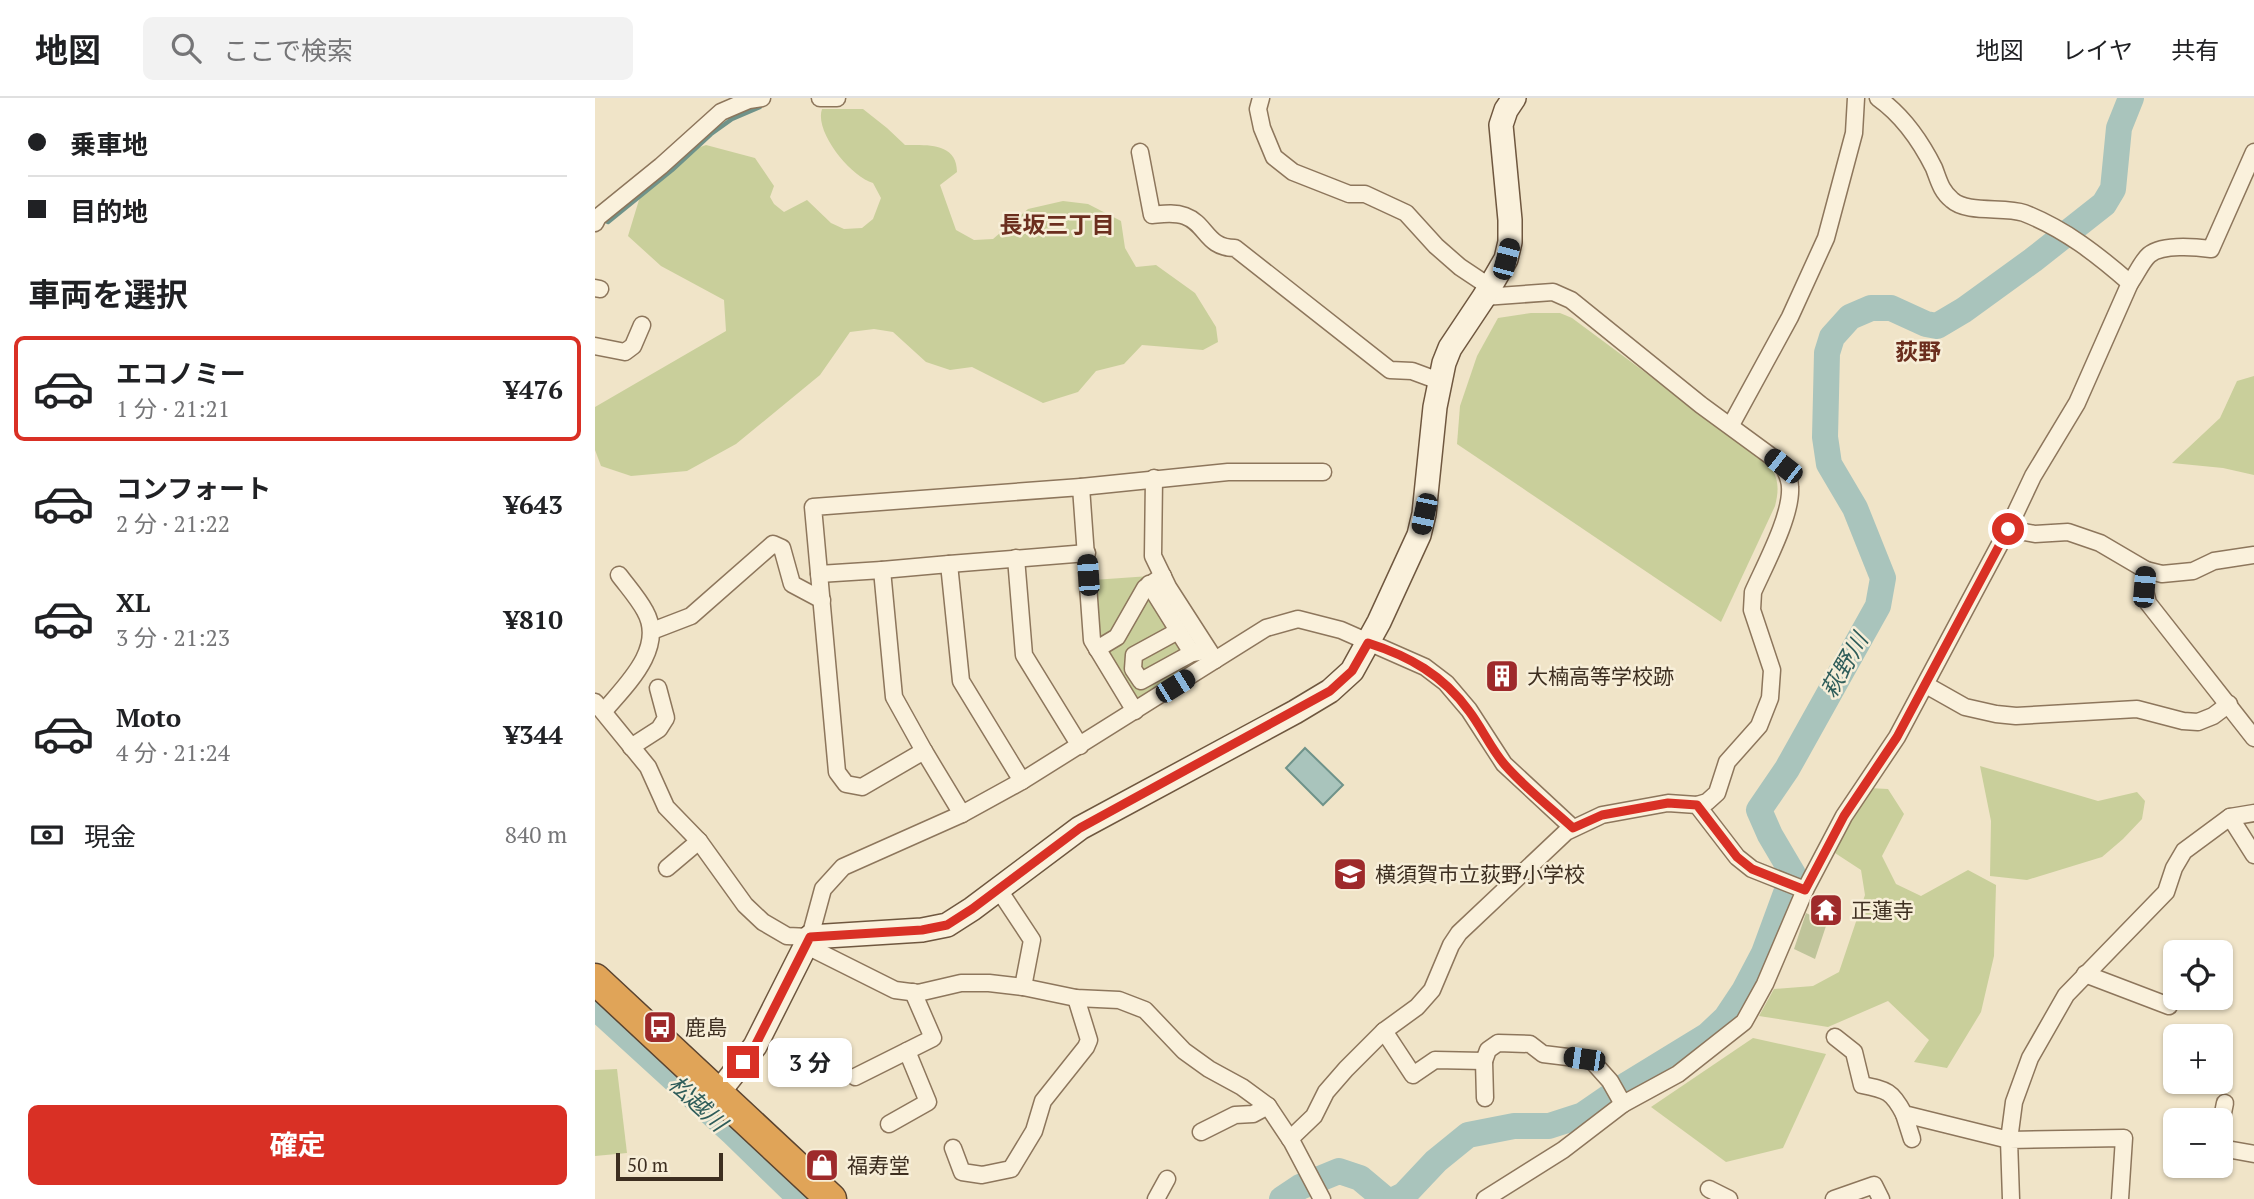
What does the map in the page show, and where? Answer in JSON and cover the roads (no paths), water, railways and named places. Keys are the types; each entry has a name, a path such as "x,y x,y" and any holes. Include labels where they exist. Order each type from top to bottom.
{"highway":[{"path":"595,979 831,1199"}],"street":[{"path":"595,223 598,217 661,166 721,112 749,100 762,98"},
{"path":"820,98 837,98"},
{"path":"1261,98 1258,110 1262,128 1275,157 1293,172 1349,194 1366,194 1406,213 1436,246 1487,292 1553,292 1571,300 1700,405 1731,425 1783,466 1791,486 1785,516 1753,592 1752,601 1752,610 1772,670 1770,698 1759,726 1727,762 1717,793 1697,805 1668,803 1602,815 1566,831 1459,933 1432,990 1417,1007 1384,1031 1332,1084 1314,1116 1290,1139"},
{"path":"807,941 922,930 947,925 999,890 1080,828 1330,691 1352,671 1412,555 1419,536 1424,514 1439,381 1450,348 1506,259 1510,242 1501,125 1514,98"},
{"path":"1731,425 1790,317 1826,238 1854,133 1856,98"},
{"path":"1878,98 1900,117 1918,142 1941,188 1954,203 2022,212 2079,241 2130,283"},
{"path":"1140,152 1152,215 1173,214 1193,220 1214,243 1224,248 1235,248 1390,370 1412,370 1439,381"},
{"path":"1485,1199 1563,1150 1622,1100 1678,1074 1744,1022 1765,984 1805,890 1844,816 1897,737 2008,529 2033,476 2077,403 2130,283 2150,254 2189,247 2211,249 2254,152"},
{"path":"595,346 625,352 633,346 642,325"},
{"path":"924,751 862,787 846,784 837,772 813,507 1080,487 1228,472 1323,472"},
{"path":"1154,478 1153,556 1156,580 1178,631 1192,653"},
{"path":"1080,487 1093,640 1135,711"},
{"path":"2008,529 2035,534 2068,532 2100,543 2146,570 2162,573 2193,571 2214,561 2254,555"},
{"path":"652,631 691,616 773,544 782,548 792,584 822,600"},
{"path":"820,574 1087,553"},
{"path":"1016,558 1024,655 1080,746"},
{"path":"949,564 961,681 1022,781"},
{"path":"882,570 894,697 962,814"},
{"path":"2146,570 2144,587 2148,603 2254,737"},
{"path":"619,575 646,612 652,631 645,659 634,675 599,707 648,767 666,807 699,841 745,905 763,922 787,936 807,941 895,990 918,993 961,983 989,983 1076,998 1119,1000 1146,1010 1184,1051 1268,1106 1290,1139 1321,1196"},
{"path":"1156,580 1212,655"},
{"path":"1097,649 1117,637 1156,580"},
{"path":"718,1093 755,1046 807,941 823,889 843,867 962,814 1022,781 1135,711 1212,655 1266,628 1298,619 1341,630 1425,667 1446,683 1469,710 1504,764 1573,828"},
{"path":"1117,637 1118,651 1134,654 1178,631"},
{"path":"1134,654 1133,669 1142,681 1192,653 1212,655"},
{"path":"1926,685 1965,708 2016,716 2137,709 2183,721 2199,722 2229,704"},
{"path":"631,747 659,729 666,719 658,688"},
{"path":"1697,805 1737,857 1752,869 1805,890"},
{"path":"2011,1199 2009,1140 2014,1102 2030,1058 2066,995 2165,892 2174,868 2184,852 2230,817 2254,813"},
{"path":"2230,817 2254,855"},
{"path":"667,868 699,841"},
{"path":"999,890 1032,940 1023,987"},
{"path":"2085,974 2163,1004"},
{"path":"855,1077 933,1038 913,992"},
{"path":"953,1147 962,1172 982,1175 1011,1169 1034,1131 1043,1101 1089,1040 1076,998"},
{"path":"1384,1031 1413,1075 1435,1060 1484,1060"},
{"path":"1835,1037 1854,1052 1862,1084 1887,1090 1895,1098 1912,1139"},
{"path":"1485,1098 1484,1060 1488,1051 1499,1043 1529,1044 1543,1055 1593,1062 1622,1100"},
{"path":"889,1124 928,1102 907,1051"},
{"path":"2224,1108 2225,1103"},
{"path":"1201,1132 1235,1115 1253,1114 1268,1106"},
{"path":"1903,1114 2009,1140 2123,1138 2120,1199"},
{"path":"2233,1150 2254,1154"},
{"path":"1156,1199 1167,1180"},
{"path":"1834,1199 1874,1185 1881,1199"},
{"path":"1709,1189 1728,1199"}],"water":[{"path":"1305,748 1343,785 1323,805 1286,768"}],"waterway":[{"name":"萩野川","path":"1396,1199 1404,1195 1436,1161 1468,1135 1514,1126 1549,1126 1583,1115 1708,1035 1726,1018 1764,953 1793,874 1759,810 1787,769 1878,606 1883,578 1855,508 1829,464 1825,437 1827,353 1832,337 1850,317 1871,308 1891,308 1926,324 1937,326 1964,310 2033,260 2104,204 2113,189 2119,128 2131,98"},
{"path":"603,220 608,222 711,134 732,119 760,107 759,102"},
{"name":"松越川","path":"595,1007 801,1199"},
{"name":"萩野川","path":"1282,1199 1300,1187 1339,1171 1360,1178 1385,1199"}],"place":[{"name":"大楠高等学校跡","path":"1502,676"},
{"name":"横須賀市立荻野小学校","path":"1350,874"},
{"name":"正蓮寺","path":"1826,910"},
{"name":"鹿島","path":"660,1027"},
{"name":"福寿堂","path":"822,1165"}],"district":[{"name":"長坂三丁目","path":"1057,224"},
{"name":"荻野","path":"1918,351"}]}
